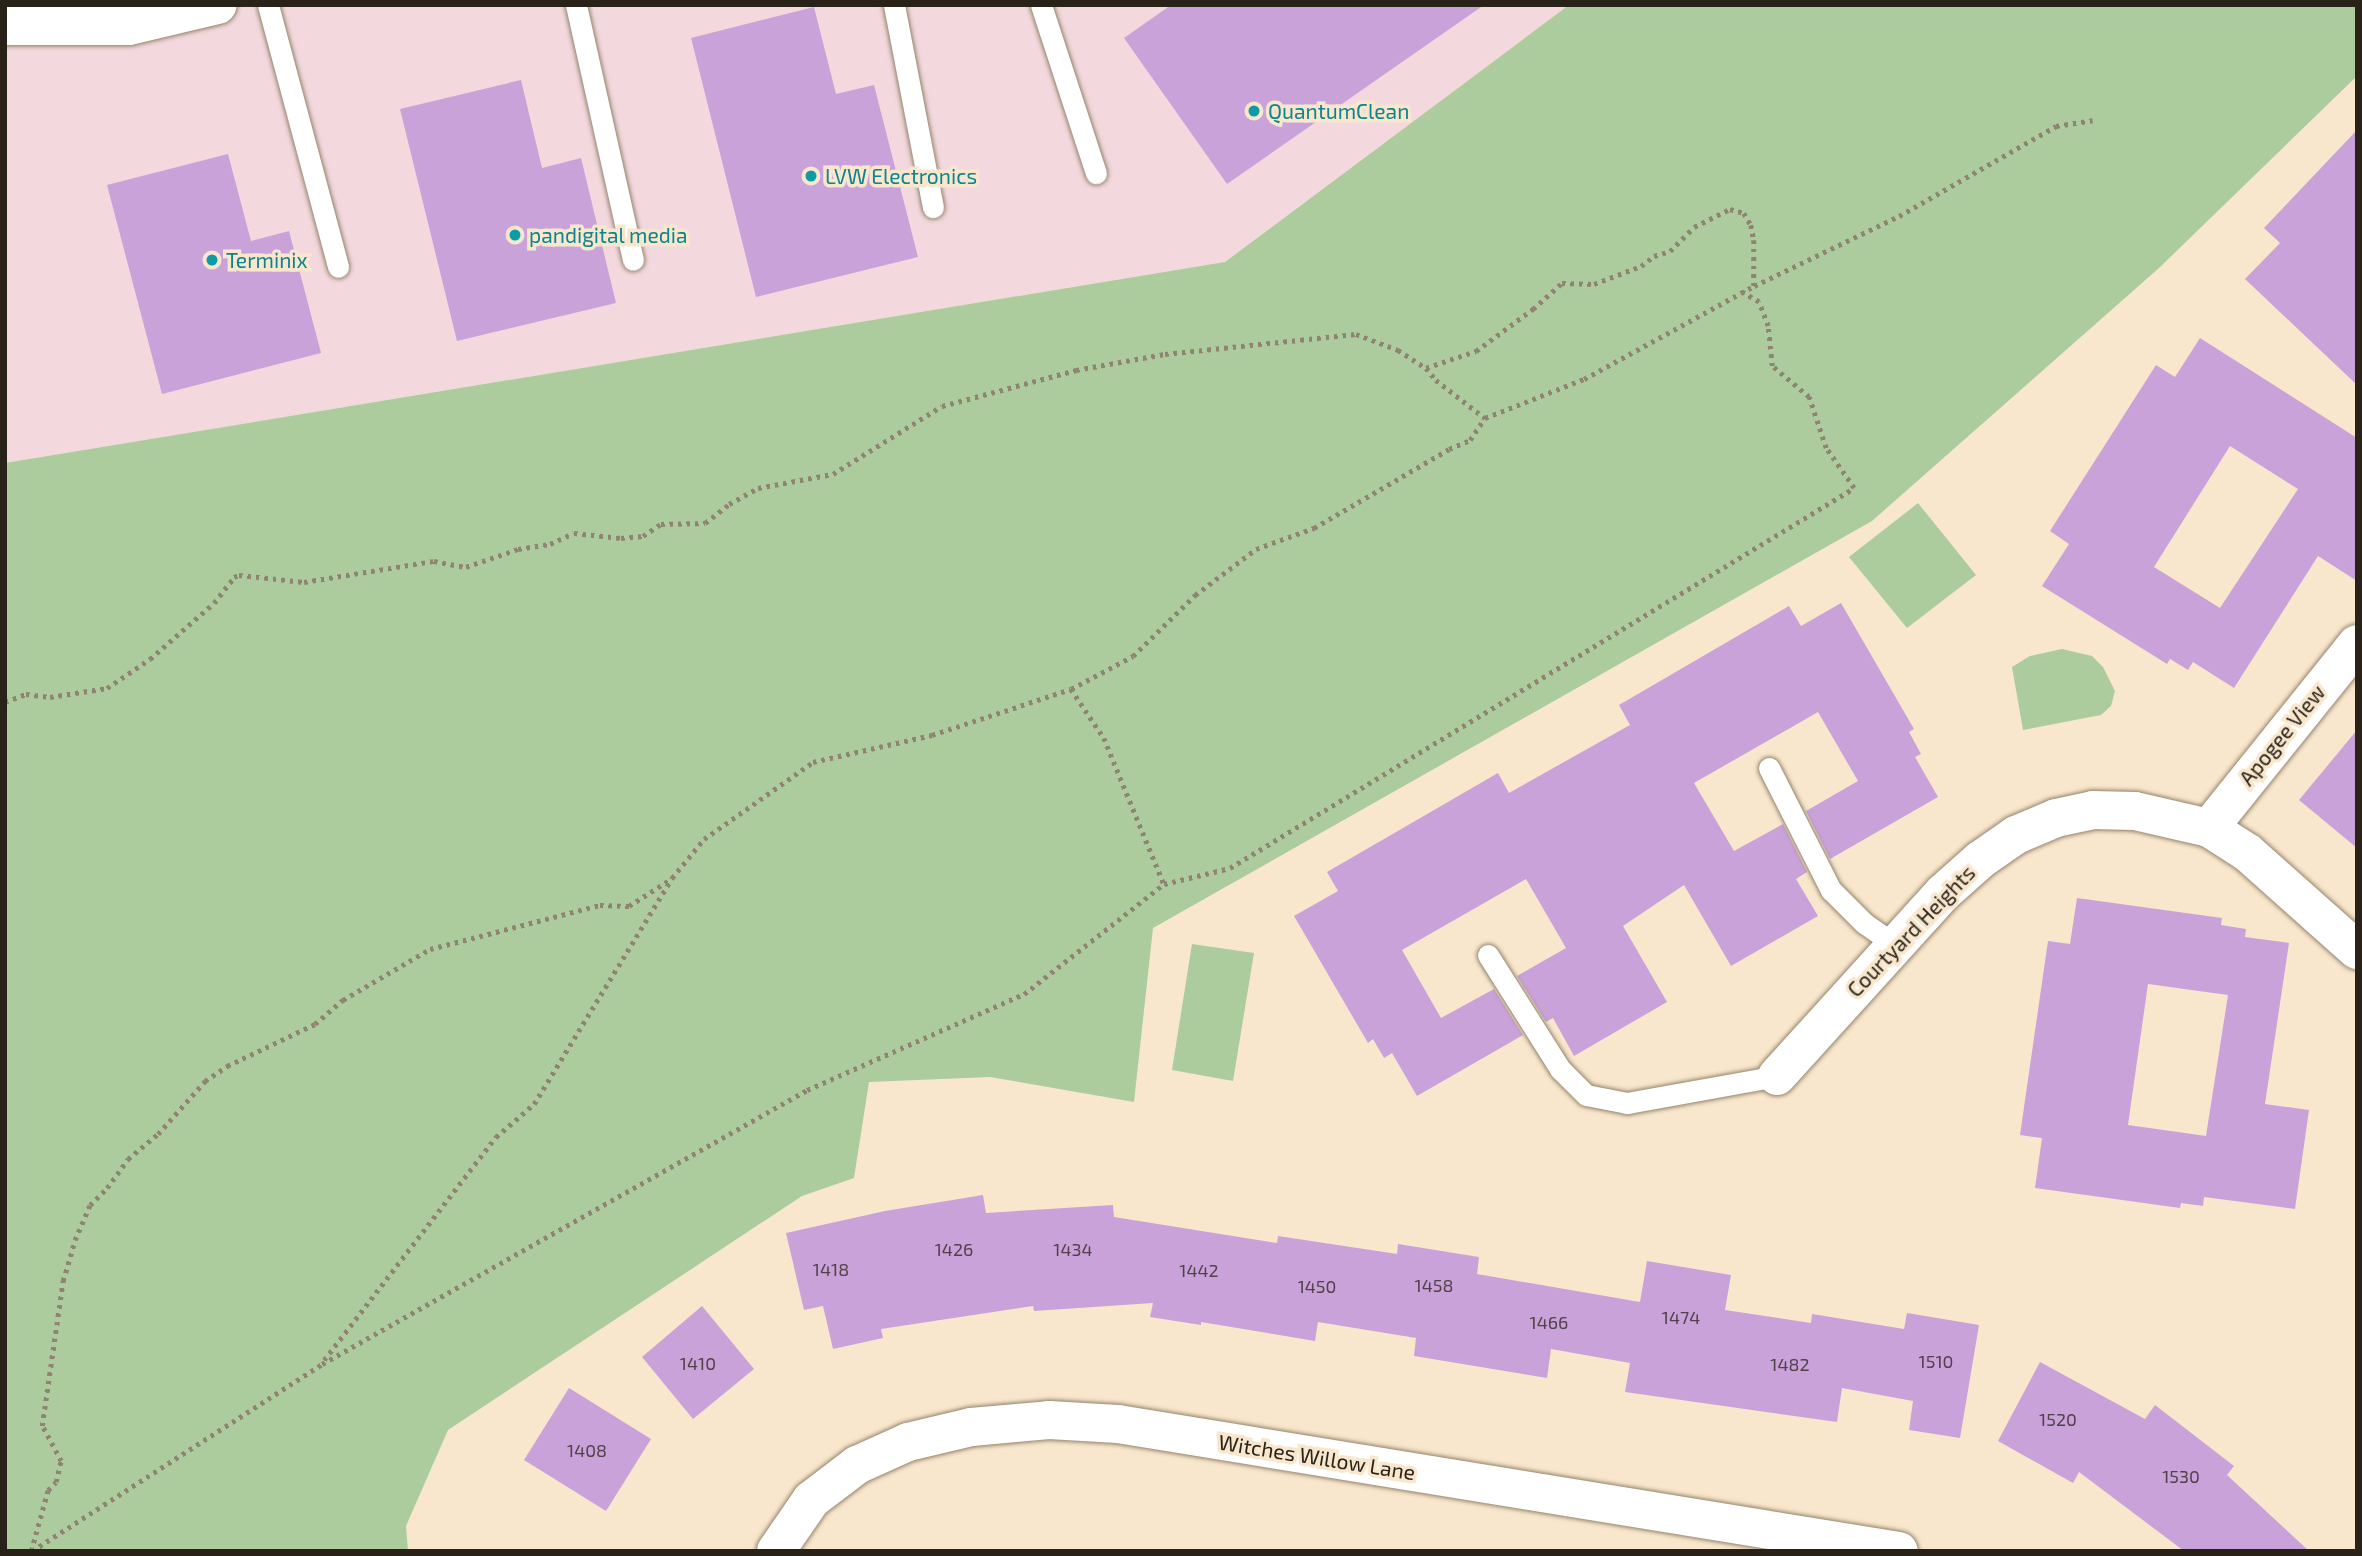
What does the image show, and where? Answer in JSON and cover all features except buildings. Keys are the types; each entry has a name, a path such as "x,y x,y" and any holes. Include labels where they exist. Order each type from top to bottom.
{"street":[{"path":"5,26 129,26 218,5"},
{"name":"Apogee View","path":"2209,828 2357,644"},
{"name":"Courtyard Heights","path":"1777,1076 1943,893 1980,860 2016,835 2056,818 2093,810 2136,811 2209,828 2248,853 2357,950"},
{"name":"Witches Willow Lane","path":"776,1551 811,1500 857,1465 920,1439 971,1427 1049,1420 1118,1424 1809,1544 1899,1551"}],"lane":[{"path":"268,5 338,267"},
{"path":"576,5 633,260"},
{"path":"894,5 933,207"},
{"path":"1041,5 1096,173"},
{"path":"1769,768 1831,890 1864,923 1896,944"},
{"path":"1488,955 1560,1069 1586,1096 1627,1103 1777,1076"}],"path":[{"path":"322,1364 496,1137 534,1104 672,878 704,839 813,762 932,735 1070,689 1133,656 1195,595 1256,550 1314,528 1449,449 1471,440 1485,418 1584,379 1742,292 1899,216 2056,126 2093,120"},
{"path":"1426,368 1476,351 1533,309 1562,283 1594,284 1641,266 1654,256 1670,251 1693,227 1730,209 1744,213 1751,225 1754,240 1754,286"},
{"path":"31,1551 322,1364 807,1090 1024,994 1164,884 1230,867 1854,488 1826,448 1809,397 1772,366 1768,326 1759,302 1742,292"},
{"path":"5,702 26,694 50,697 107,688 150,659 214,603 233,577 239,575 304,582 434,561 466,567 519,549 550,544 574,533 621,538 643,536 661,524 705,523 729,504 758,488 833,474 942,406 1008,386 1165,354 1356,334 1398,350 1426,368 1436,380 1485,418"},
{"path":"1070,689 1104,738 1164,884"},
{"path":"31,1551 48,1490 56,1482 61,1461 42,1426 63,1281 75,1240 90,1205 107,1188 128,1158 158,1134 205,1081 216,1073 315,1024 343,1000 430,949 600,905 629,906 672,878"}],"shaded area":[{"path":"5,5 1569,5 1225,262 5,463"}],"green space":[{"path":"1569,5 2357,5 2357,76 2159,268 1872,521 1153,928 1134,1102 990,1077 869,1082 854,1178 802,1196 448,1430 406,1526 408,1551 5,1551 5,463 1225,262"},
{"path":"1918,503 1976,575 1907,628 1849,557"},
{"path":"2062,649 2092,656 2103,667 2115,691 2111,706 2101,715 2023,730 2012,667 2030,656"},
{"path":"1192,944 1254,953 1233,1081 1172,1070"}],"place":[{"name":"QuantumClean","path":"1254,111"},
{"name":"LVW Electronics","path":"811,176"},
{"name":"pandigital media","path":"515,235"},
{"name":"Terminix","path":"212,260"}]}
